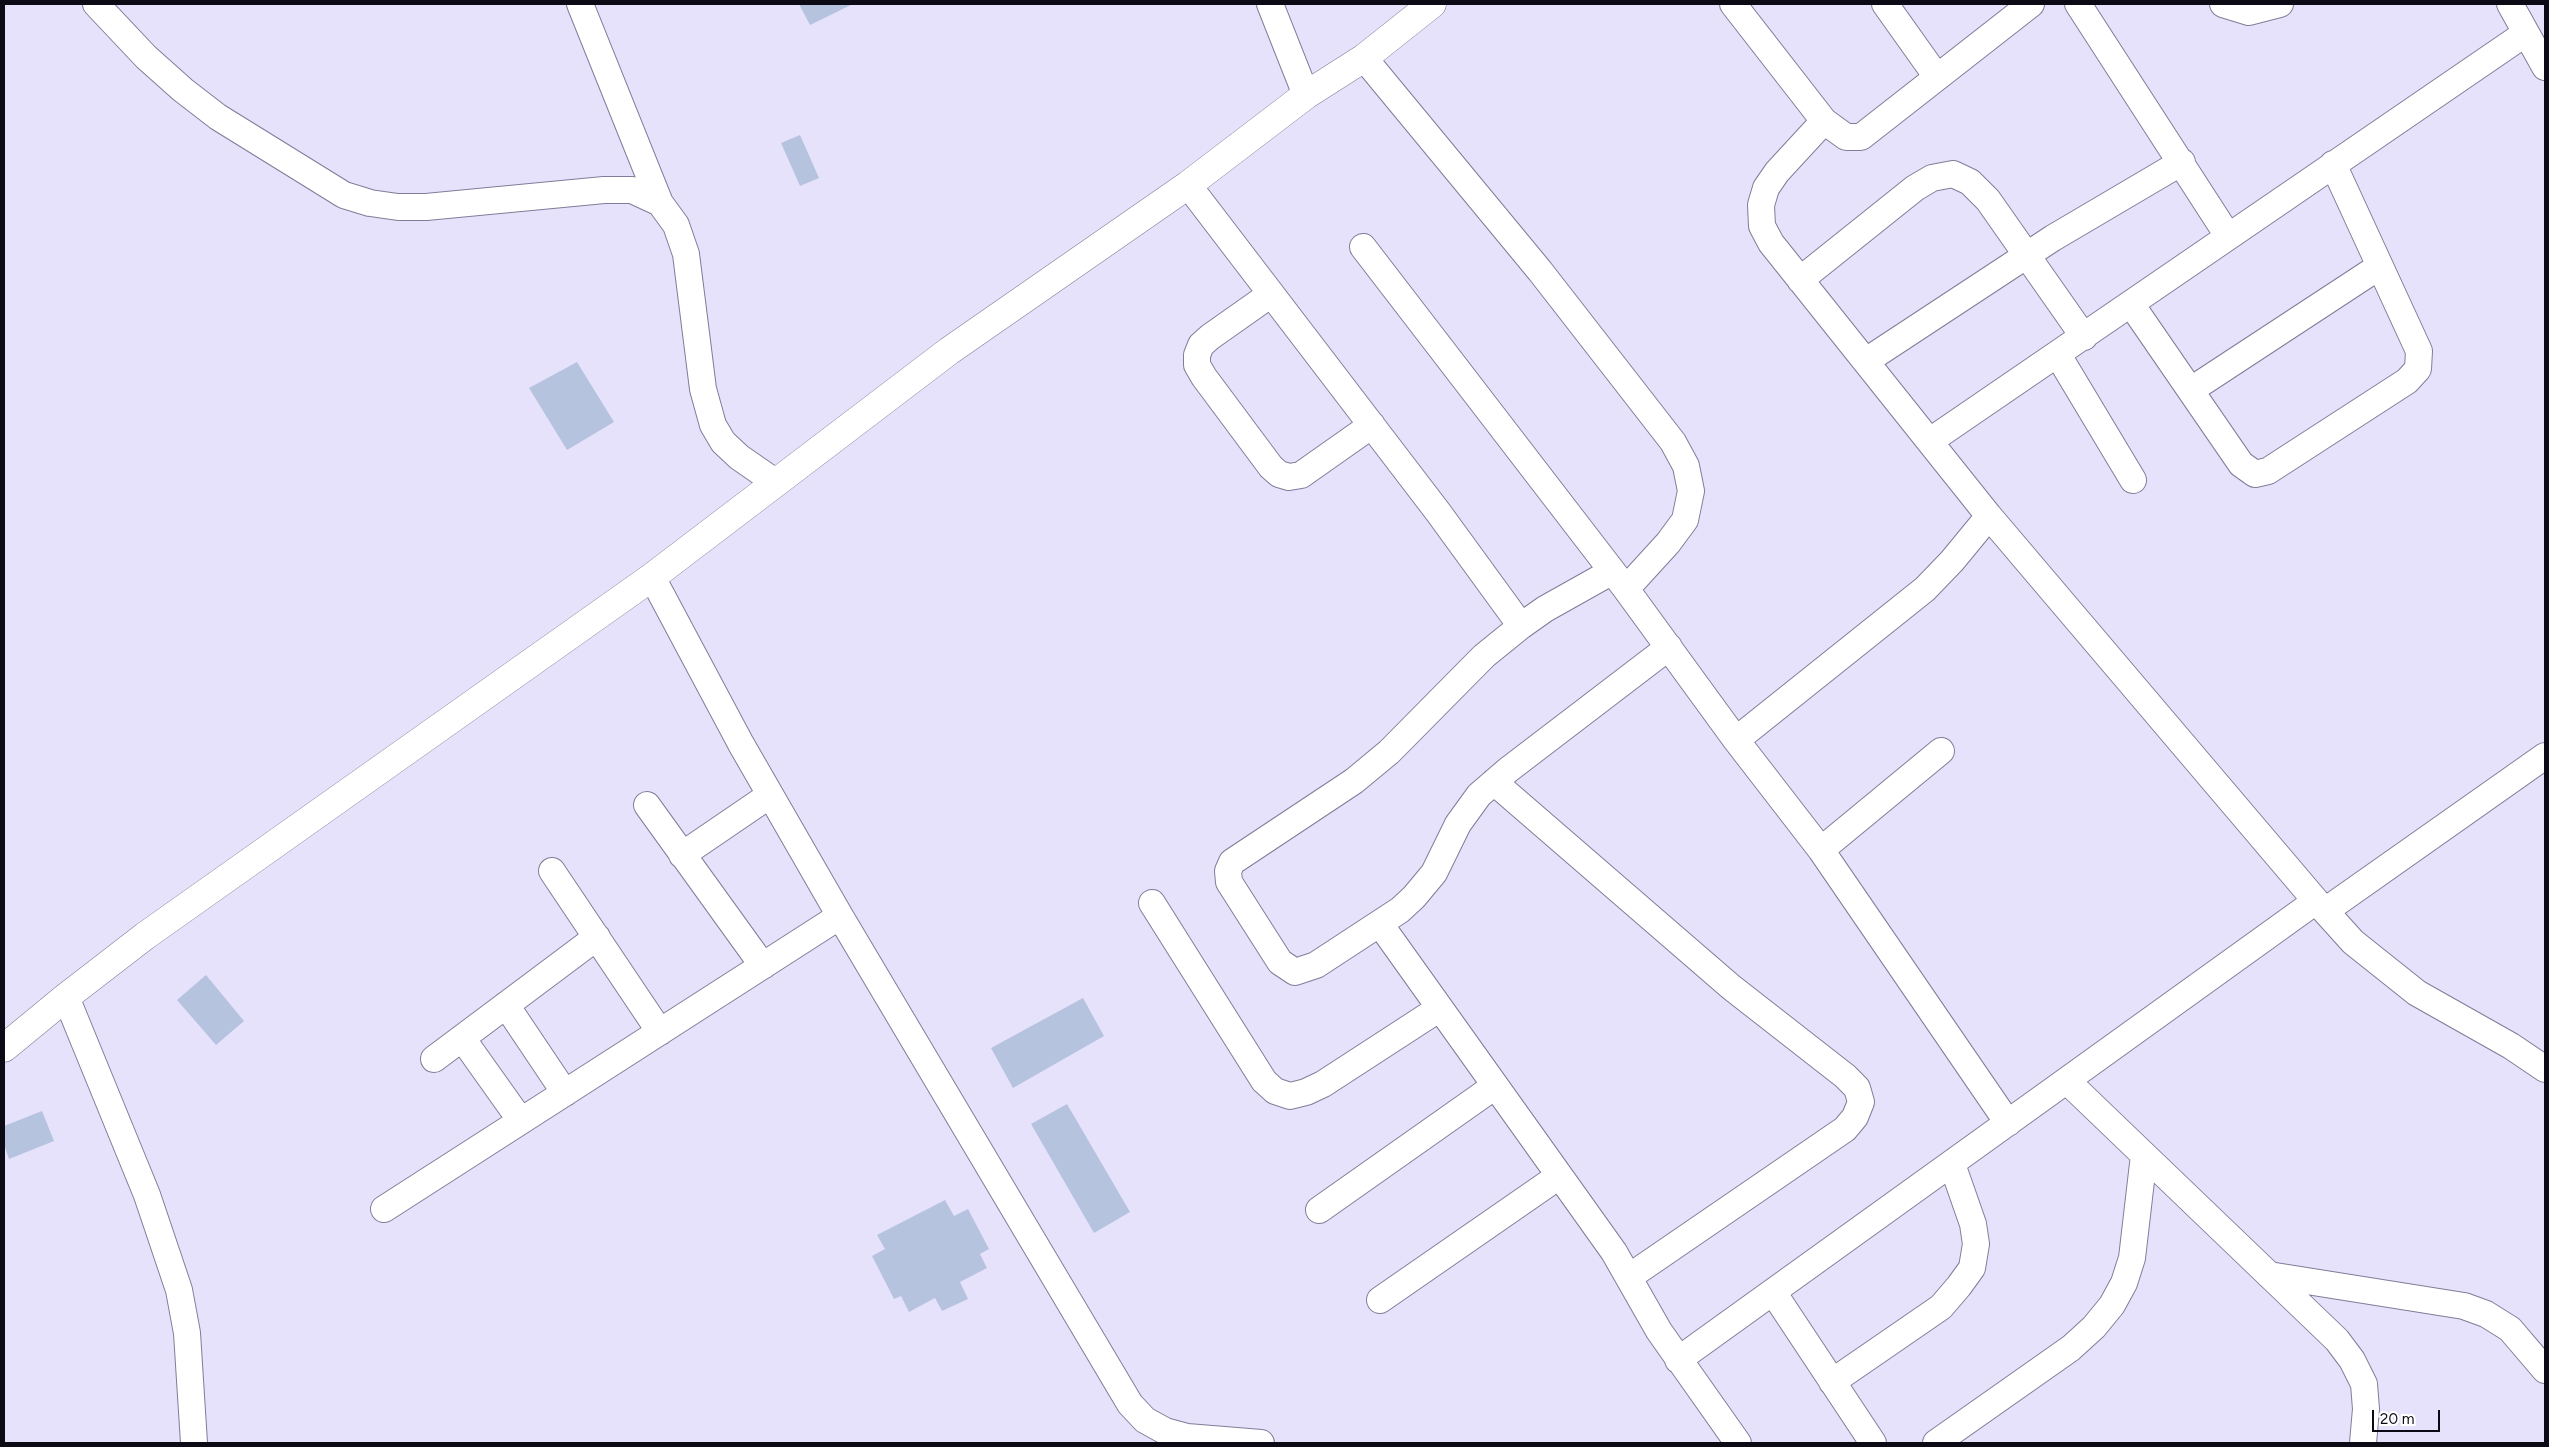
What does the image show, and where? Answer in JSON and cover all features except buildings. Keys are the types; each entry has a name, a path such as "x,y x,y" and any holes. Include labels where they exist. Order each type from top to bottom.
{"street":[{"path":"96,4 146,56 183,90 218,117 320,182 344,195 370,203 398,207 426,207 604,190 632,190 660,203"},
{"path":"580,4 660,203 676,225 686,254 703,389 713,425 724,442 739,458 775,482"},
{"path":"1270,4 1306,95"},
{"path":"4,1048 66,997 226,878 652,577 949,351 1188,185 1306,95 1364,58 1432,4"},
{"path":"1733,4 1824,121 1846,137 1861,137 2031,4"},
{"path":"1885,4 1937,77"},
{"path":"2078,4 2182,162 2228,236"},
{"path":"2223,4 2249,12 2280,4"},
{"path":"2510,4 2545,67"},
{"path":"1930,441 2526,33"},
{"path":"1364,58 1540,271 1673,442 1686,466 1691,491 1684,520 1668,543 1618,581 1545,609 1521,626 1484,656 1388,752 1354,781 1232,862 1228,871 1229,882 1280,962 1295,972 1316,965 1400,910 1426,884 1441,863 1466,811 1494,782 1669,647"},
{"path":"1824,121 1777,172 1766,188 1761,205 1762,226 1771,243 1989,516 2321,906 2354,942 2417,993 2511,1046 2545,1068"},
{"path":"1866,361 2027,255 2182,162"},
{"path":"2131,304 2241,464 2254,474 2268,471 2407,381 2418,369 2419,351 2333,164"},
{"path":"1800,280 1915,188 1932,178 1953,174 1970,182 1988,200 2084,337"},
{"path":"1188,185 1372,425 1521,626"},
{"path":"1363,247 1669,647 1736,740 1821,850 2008,1123"},
{"path":"2191,390 2380,266"},
{"path":"1271,294 1210,337 1201,345 1197,355 1197,365 1204,377 1271,467 1279,474 1289,477 1301,474 1372,425"},
{"path":"2058,355 2133,480"},
{"path":"1736,740 1925,589 1952,561 1989,516"},
{"path":"652,577 770,795 1130,1404 1145,1420 1164,1431 1187,1437 1261,1443"},
{"path":"1821,850 1941,751"},
{"path":"1678,1360 2067,1081 2321,906 2545,756"},
{"path":"1494,782 1731,987 1845,1076 1857,1088 1861,1102 1855,1117 1845,1129 1629,1277"},
{"path":"682,855 770,795"},
{"path":"647,805 763,966"},
{"path":"552,871 660,1032"},
{"path":"1152,903 1264,1081 1275,1091 1290,1096 1306,1092 1323,1084 1440,1008"},
{"path":"384,1209 840,916"},
{"path":"1380,924 1604,1238 1629,1277 1659,1331 1738,1443"},
{"path":"434,1059 597,937"},
{"path":"66,997 147,1195 179,1290 187,1333 194,1443"},
{"path":"506,1005 565,1093"},
{"path":"462,1038 520,1121"},
{"path":"2067,1081 2337,1340 2352,1360 2364,1384 2366,1408 2363,1443"},
{"path":"1320,1210 1495,1086"},
{"path":"1936,1443 2071,1348 2094,1327 2112,1305 2124,1283 2132,1258 2144,1155"},
{"path":"1832,1382 1940,1307 1972,1268 1976,1244 1973,1224 1952,1164"},
{"path":"1380,1300 1559,1176"},
{"path":"2269,1275 2464,1306 2486,1314 2510,1329 2545,1370"},
{"path":"1773,1292 1873,1443"}]}
